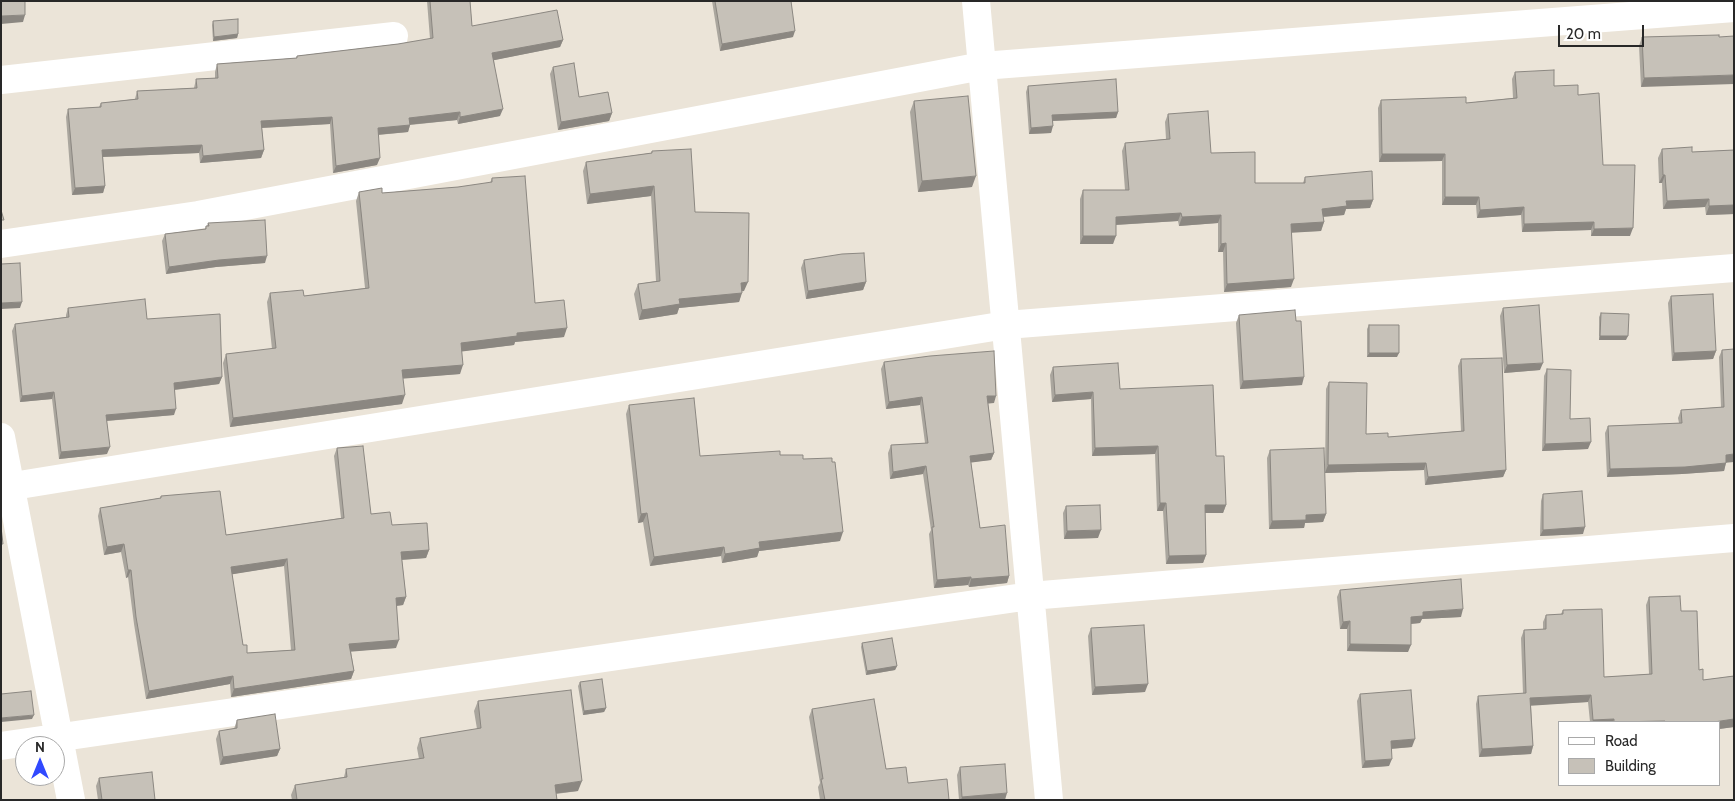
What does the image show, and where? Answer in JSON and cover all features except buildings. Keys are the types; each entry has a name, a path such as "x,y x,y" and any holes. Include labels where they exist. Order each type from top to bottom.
{"street":[{"path":"976,1 1049,800"},
{"path":"1,244 198,215 982,66 1734,8"},
{"path":"1,80 394,36"},
{"path":"6,487 1006,325 1734,268"},
{"path":"1,437 6,487 58,736"},
{"path":"65,738 1030,596 1734,538"},
{"path":"1,746 15,744"},
{"path":"65,770 71,800"}]}
